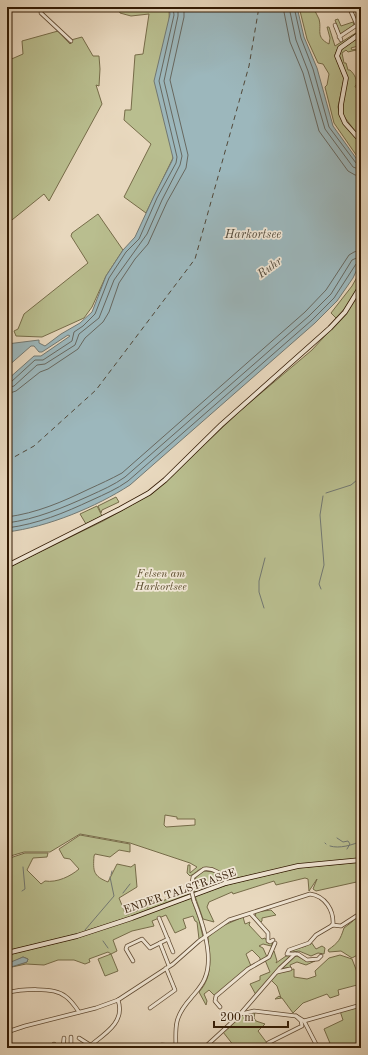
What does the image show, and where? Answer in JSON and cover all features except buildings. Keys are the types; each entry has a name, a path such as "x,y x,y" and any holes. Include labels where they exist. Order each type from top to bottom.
{"main road":[{"path":"361,33 340,48 337,56 346,78 341,102 341,114 346,123 361,141"},
{"path":"7,566 130,504 154,489 221,425 323,335 345,312 361,286"},
{"name":"ENDER TALSTRASSE","path":"7,953 84,934 224,884 298,866 361,860"}],"street":[{"path":"41,7 41,13 71,42"},
{"path":"349,7 357,25 361,30"},
{"path":"335,24 340,38 357,25"},
{"path":"150,1048 162,1046 176,1047 175,1028 177,1016 181,1009 200,987 205,978 208,958 201,919 191,890 193,877 201,870 214,870 221,875 224,884"},
{"path":"7,1032 118,1000 168,967 204,937 229,920 247,913 251,914 310,894 324,900 329,905 333,920 332,925"},
{"path":"315,959 307,960 295,954 286,953 289,950 309,943 316,935 332,925 341,926 361,913"},
{"path":"220,1007 216,1001 216,996 248,969 269,957 274,944 273,940 269,942 268,934 251,914"},
{"path":"159,918 173,952"},
{"path":"133,961 126,949 127,946 139,939 144,941 150,948 168,940"},
{"path":"195,944 205,941"},
{"path":"150,1008 175,990 160,943"},
{"path":"204,1048 240,1014 295,954"},
{"path":"277,972 290,969"},
{"path":"7,992 26,990 56,991 72,1001 80,1012"},
{"path":"87,1048 109,1030 120,1017 121,1007 118,1000"},
{"path":"304,1021 361,1005"},
{"path":"240,1014 254,1011 296,1016 304,1021 318,1048"},
{"path":"268,1048 268,1043 302,1026 301,1021 296,1016"},
{"path":"63,1048 64,1038"},
{"path":"71,1048 72,1038"},
{"path":"79,1038 90,1045"}],"green space":[{"path":"118,7 131,7 134,11 143,7 169,7 173,158 146,213 124,197 151,144 124,120 125,110 131,110 135,55 143,54 149,14 131,16 120,13"},
{"path":"299,7 313,7 320,23 320,36 329,44 330,38 327,27 329,27 335,46 359,31 338,48 335,55 344,79 338,107 341,119 361,145 361,162 334,123 325,87 327,85 329,74 323,64 318,63 307,39"},
{"path":"338,19 341,26 353,22 354,25 340,34 335,20"},
{"path":"58,31 70,44 72,42 71,40 82,37 93,56 99,56 99,86 96,85 102,104 49,201 44,194 7,224 7,61 23,54 22,41"},
{"path":"361,35 358,46 351,48 352,50 361,48 361,53 357,54 356,50 348,52 346,50 342,53 344,63 346,63 348,70 350,70 356,78 355,87 361,89 361,139 343,115 342,108 347,81 339,54 342,49"},
{"path":"98,214 123,250 106,276 92,307 84,318 42,337 16,336 14,331 18,329 24,314 88,263 71,236 72,233"},
{"path":"361,270 361,283 337,319 331,313 352,286"},
{"name":"Felsen am Harkortsee","path":"361,289 361,859 297,865 233,879 226,877 212,868 201,869 190,876 187,873 188,865 190,865 190,873 197,867 190,863 130,843 80,834 50,852 24,852 7,857 7,568 103,521 153,493 241,410 312,350 347,312","holes":["165,815 177,817 177,819 195,819 195,825 166,827 164,825"]},
{"path":"116,497 119,502 102,510 101,513 98,506"},
{"path":"97,506 102,516 86,524 80,514"},
{"path":"80,835 130,844 130,852 119,850 110,857 95,854 94,856 95,872 99,878 108,882 117,864 131,867 135,864 137,887 119,898 126,915 170,898 185,891 188,887 189,894 132,916 77,934 7,951 7,892 10,887 7,886 7,859 25,853 48,853 47,857 33,858 27,870 41,884 45,881 59,880 79,869 70,859 64,858 59,849"},
{"path":"361,862 361,881 316,891 313,889 317,879 309,891 308,879 305,878 276,885 274,881 233,894 232,892 209,902 207,907 214,922 203,919 195,896 230,884 298,868"},
{"path":"204,871 214,872 220,877 220,881 194,892 193,885 195,880 198,875"},
{"path":"191,898 203,937 199,939 197,922 193,916 183,919 186,928 175,933 166,915 152,921 154,926 132,931 113,940 117,951 111,954 108,952 89,959 90,962 85,964 74,960 58,960 44,965 26,964 7,968 7,955 77,938","holes":["23,957 28,959 27,962 11,967 8,965"]},
{"path":"271,910 276,915 262,918 260,923 255,917 256,912"},
{"path":"361,914 361,953 352,958 341,951 329,952 328,950 339,940 344,928 353,921 352,919"},
{"path":"243,917 245,924 250,922 249,925 262,939 265,938 267,941 273,943 271,946 263,944 259,946 263,948 267,957 260,961 260,958 252,950 246,954 251,966 215,996 209,990 204,994 207,1001 206,1005 199,992 207,979 210,966 208,937 220,927"},
{"path":"311,942 316,949 322,946 325,948 324,954 318,953 311,956 299,951 288,953 306,946"},
{"path":"274,951 277,961 276,963 286,956 293,955 293,957 297,956 307,961 315,961 306,965 297,962 290,965 291,968 284,968 256,995 250,984 260,980 260,976 270,972 265,960"},
{"path":"111,954 118,971 105,976 98,959"},
{"path":"340,955 352,959 357,972 361,970 361,984 338,990 339,995 330,998 327,994 303,1003 293,1013 282,998 275,999 279,996 281,998 277,986 271,980 278,972 294,969 294,977 307,979 316,976 315,971 329,958"},
{"path":"361,1005 361,1048 332,1048 324,1029 343,1020 340,1011"},
{"path":"255,1012 254,1018 256,1021 265,1024 258,1031 267,1043 267,1048 231,1048 234,1046 223,1032 241,1015"}],"water":[{"name":"Harkortsee","path":"169,7 297,7 304,37 317,68 333,126 361,165 361,261 353,278 337,301 315,323 130,485 102,501 71,515 39,526 7,532 7,380 34,356 41,356 70,336 68,335 42,352 39,352 34,346 31,346 7,367 7,344 39,340 39,343 45,346 61,334 80,323 92,312 106,276 123,250 135,237 172,161 173,158 154,81 170,14"},
{"path":"23,957 28,959 27,962 11,967 8,966 11,962"}],"waterway":[{"path":"326,493 351,485 357,480 361,483"},
{"path":"321,589 319,584 324,565 320,515 323,496"},
{"path":"264,608 259,592 259,581 265,558"},
{"path":"337,838 343,842 348,841 350,844 347,849"},
{"path":"330,846 346,846 361,841"},
{"path":"22,891 25,889 23,867"},
{"path":"111,875 112,871"},
{"path":"85,930 114,896 110,877"},
{"path":"123,893 130,884"},
{"path":"103,941 108,948"}],"ferry route":[{"path":"7,461 34,446 96,390 195,259 249,66 259,7"}],"water label":[{"name":"Ruhr","path":"270,268"}]}
